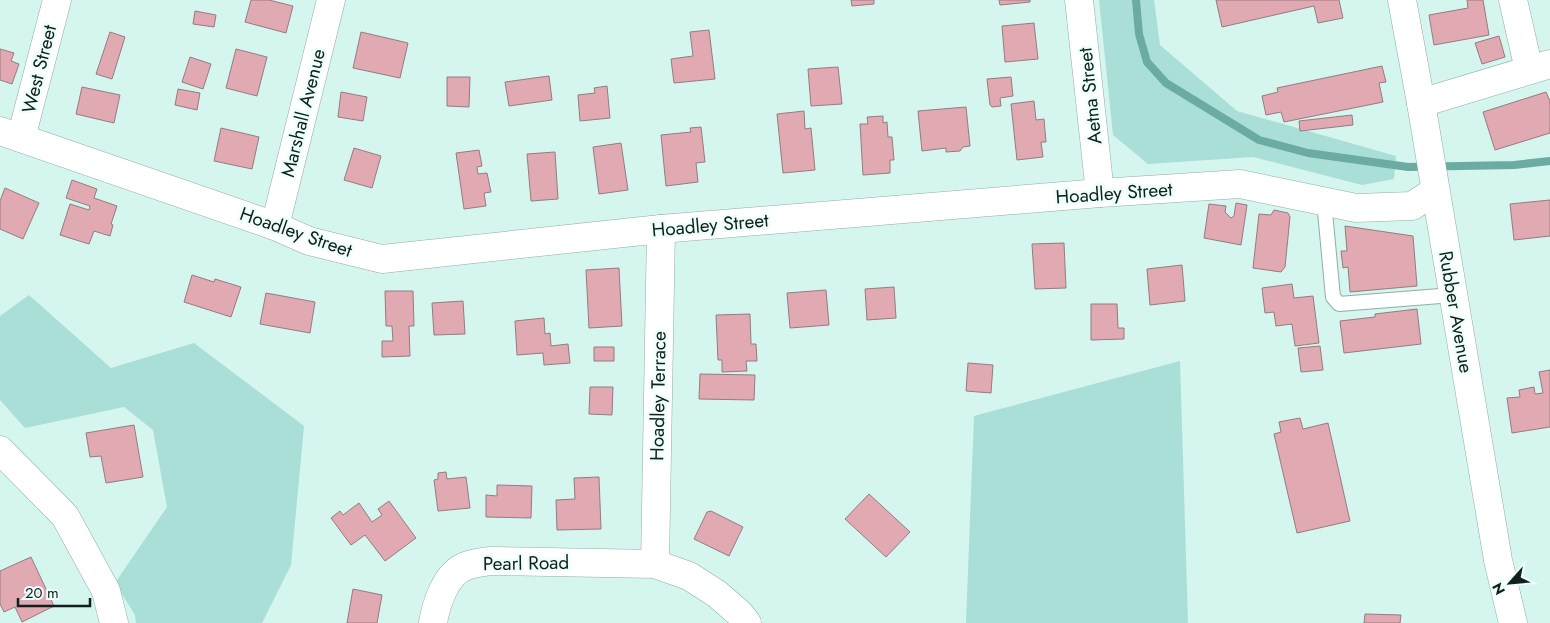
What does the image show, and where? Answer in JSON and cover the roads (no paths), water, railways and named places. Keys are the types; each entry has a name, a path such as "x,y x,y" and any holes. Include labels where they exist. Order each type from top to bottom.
{"street":[{"name":"West Street","path":"11,135 57,0"},
{"name":"Marshall Avenue","path":"275,226 331,0"},
{"name":"Aetna Street","path":"1079,0 1100,193"},
{"name":"Rubber Avenue","path":"1402,0 1498,560 1513,623"},
{"path":"1421,103 1539,67 1513,0"},
{"name":"Hoadley Street","path":"11,135 275,226 309,241 382,259 661,229 1100,193 1240,184 1356,208 1412,206 1435,191"},
{"name":"Hoadley Terrace","path":"655,564 661,229"},
{"path":"0,450 65,516 106,591 114,623"},
{"name":"Pearl Road","path":"433,623 436,604 450,579 464,566 490,561 655,564 689,576 717,594 740,614 747,623"}],"lane":[{"path":"1324,201 1333,297 1339,304 1453,295"}],"waterway":[{"path":"1136,0 1139,34 1147,62 1166,83 1259,140 1308,153 1408,167 1514,165 1550,161"}]}
